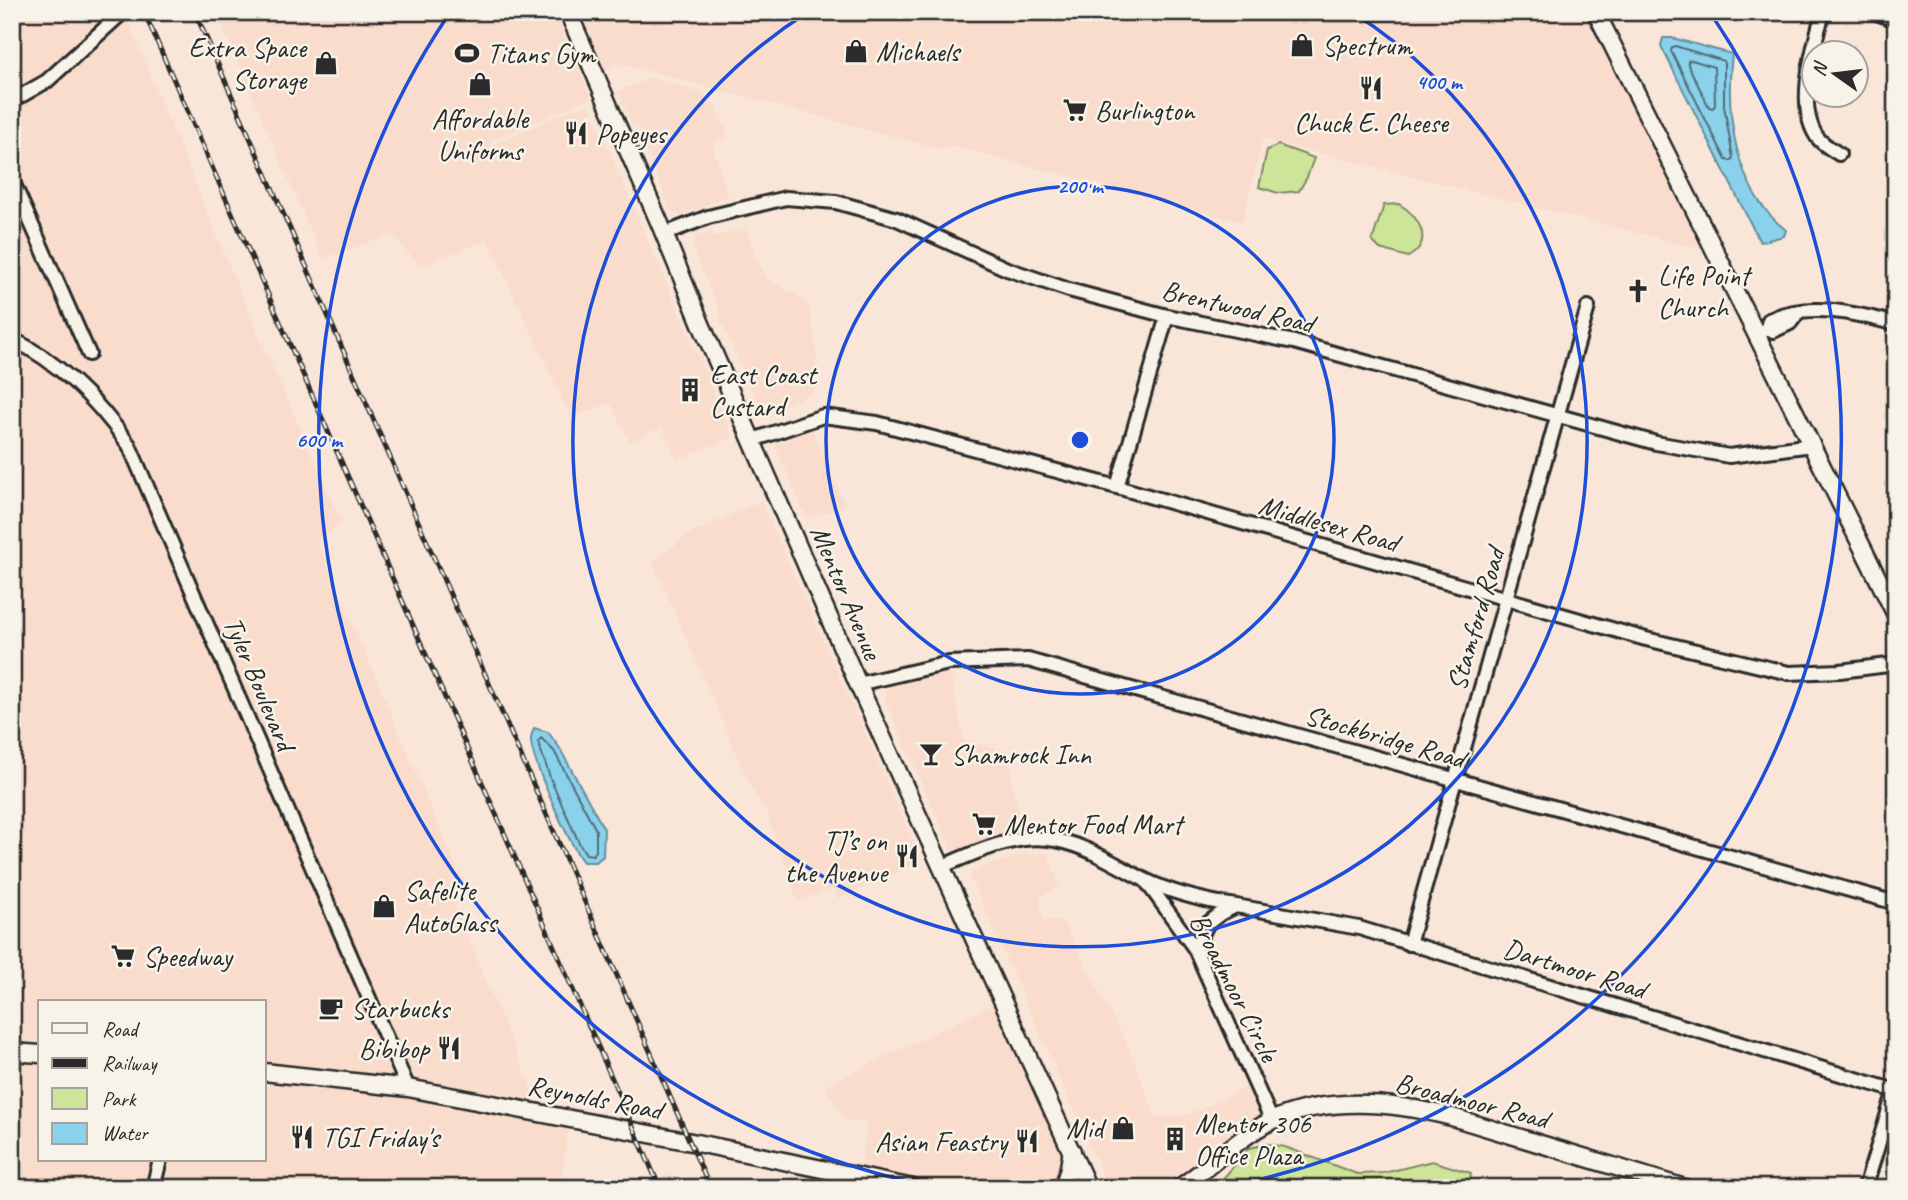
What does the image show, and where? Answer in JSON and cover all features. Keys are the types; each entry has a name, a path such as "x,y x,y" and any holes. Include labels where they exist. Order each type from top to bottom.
{"main road":[{"name":"Mentor Avenue","path":"568,12 859,684 1088,1188"},
{"path":"1596,12 1762,332 1812,445 1892,595 1896,615"},
{"path":"12,1052 38,1054"},
{"name":"Reynolds Road","path":"266,1072 408,1088 914,1188"},
{"name":"Broadmoor Road","path":"1179,1188 1230,1148 1272,1121 1308,1110 1352,1103 1417,1108 1685,1188"},
{"path":"1063,1188 1072,1151"}],"street":[{"path":"12,100 47,81 123,12"},
{"path":"1823,12 1809,74 1809,112 1818,138 1839,154"},
{"path":"1874,12 1896,20"},
{"path":"12,180 89,354"},
{"name":"Brentwood Road","path":"664,234 708,218 786,198 836,202 897,219 1007,270 1069,290 1167,316 1294,342 1656,443 1729,456 1812,445"},
{"name":"Stamford Road","path":"1409,944 1588,307"},
{"path":"1762,332 1769,320 1785,312 1797,314 1835,310 1896,324"},
{"path":"1117,487 1167,316"},
{"name":"Tyler Boulevard","path":"12,339 78,384 106,413 129,445 408,1088"},
{"name":"Middlesex Road","path":"753,440 822,416 863,421 1117,487 1646,639 1789,673 1840,671 1896,664"},
{"name":"Stockbridge Road","path":"859,684 949,663 1028,660 1896,902"},
{"name":"Dartmoor Road","path":"943,866 1001,844 1025,839 1041,839 1088,849 1145,880 1208,901 1359,928 1895,1089"},
{"name":"Broadmoor Circle","path":"1145,880 1195,949 1272,1121"},
{"path":"1195,949 1207,925 1236,906"},
{"path":"1865,1188 1895,1089"},
{"path":"153,1188 160,1162"}],"shaded area":[{"path":"12,12 124,12 248,311 342,523 317,540 470,898 454,904 540,1110 266,1069 266,1000 38,1000 38,1052 12,1050"},
{"path":"216,12 554,12 591,98 490,141 491,146 575,108 590,106 733,437 677,460 662,427 630,442 610,402 571,418 488,240 420,266 391,234 323,259"},
{"path":"580,12 1587,12 1709,251 1263,139 1242,222 957,147 940,149 618,63 611,66 607,72"},
{"path":"651,78 704,94 706,101 698,106 714,103 729,136 712,143 728,196 682,216 671,212 639,131 674,116 640,130 637,124 633,126 618,91"},
{"path":"745,228 767,279 809,303 817,358 814,392 763,415 722,323 692,246 696,236 711,230 714,237"},
{"path":"812,429 845,505 807,519 775,445"},
{"path":"761,501 922,861 838,899 833,889 797,901 766,810 752,789 653,562 689,534"},
{"path":"950,672 964,740 1010,752 1020,833 955,857 884,698 889,684 907,678"},
{"path":"1048,853 1059,885 1040,897 1043,920 1062,920 1131,1052 1156,1118 1183,1116 1253,1084 1268,1120 1176,1185 1172,1178 1145,1188 1108,1187 970,877 972,871 1022,855"},
{"path":"998,1002 1067,1150 1061,1178 1055,1188 943,1188 860,1171 867,1122 846,1122 825,1086"},
{"path":"12,1055 38,1057 38,1162 154,1162 148,1188 12,1188"},
{"path":"266,1076 317,1081 569,1122 560,1188 157,1188 164,1162 266,1162"}],"green space":[{"path":"1278,145 1314,158 1299,191 1278,193 1259,187 1267,150"},
{"path":"1399,204 1413,215 1421,229 1421,244 1408,257 1380,249 1372,241 1384,205"},
{"path":"1268,1144 1285,1147 1357,1174 1384,1173 1432,1161 1471,1173 1469,1188 1224,1188 1221,1181 1249,1148"}],"water":[{"path":"1663,38 1732,54 1730,101 1737,150 1755,194 1769,214 1786,230 1784,236 1760,242 1661,46"},
{"path":"534,728 548,732 559,747 604,829 603,856 596,862 583,862 561,820 532,749"}],"railway":[{"path":"144,12 660,1188"},
{"path":"195,12 710,1188"}],"place":[{"name":"Spectrum","path":"1302,45"},
{"name":"Michaels","path":"856,51"},
{"name":"Titans Gym","path":"467,53"},
{"name":"Extra Space Storage","path":"326,63"},
{"name":"Affordable Uniforms","path":"480,84"},
{"name":"Chuck E. Cheese","path":"1371,88"},
{"name":"Burlington","path":"1075,110"},
{"name":"Popeyes","path":"576,133"},
{"name":"Life Point Church","path":"1638,291"},
{"name":"East Coast Custard","path":"690,390"},
{"name":"Shamrock Inn","path":"931,754"},
{"name":"Mentor Food Mart","path":"984,824"},
{"name":"TJ’s on the Avenue","path":"907,856"},
{"name":"Safelite AutoGlass","path":"384,906"},
{"name":"Speedway","path":"123,956"},
{"name":"Starbucks","path":"331,1008"},
{"name":"Bibibop","path":"449,1048"},
{"name":"Mid","path":"1123,1128"},
{"name":"TGI Friday's","path":"302,1137"},
{"name":"Mentor 306 Office Plaza","path":"1175,1139"},
{"name":"Asian Feastry","path":"1027,1141"}]}
